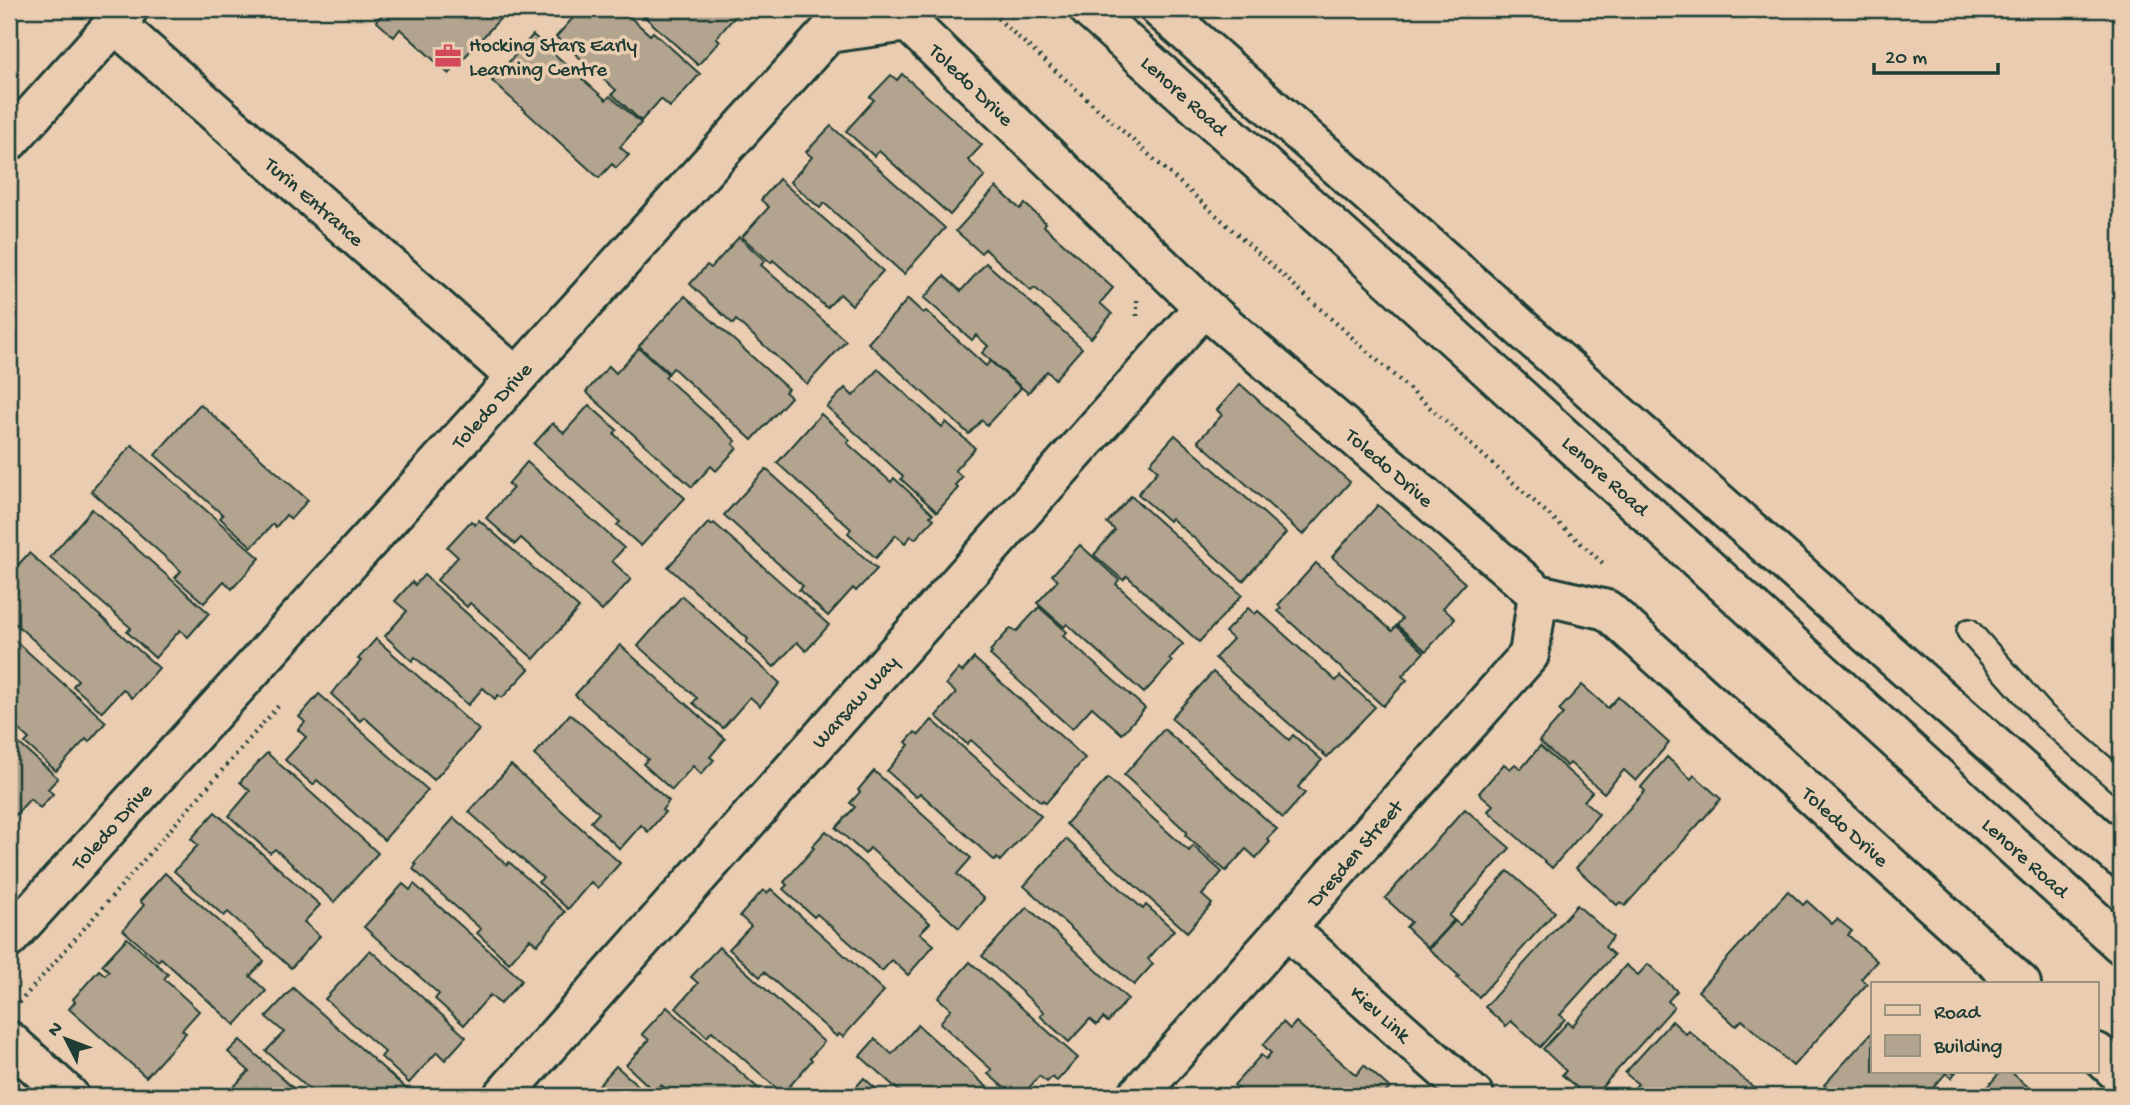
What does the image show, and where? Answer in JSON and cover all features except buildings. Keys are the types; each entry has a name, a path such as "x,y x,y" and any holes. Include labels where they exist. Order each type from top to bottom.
{"street":[{"name":"Lenore Road","path":"1089,9 2121,944"},
{"path":"1160,9 2121,858"},
{"path":"9,141 121,16"},
{"name":"Turin Entrance","path":"121,16 516,377"},
{"name":"Toledo Drive","path":"9,938 828,33 908,22 1204,307 1538,594 1607,610 2019,982"},
{"name":"Warsaw Way","path":"503,1096 1204,307"},
{"name":"Dresden Street","path":"1137,1096 1529,655 1538,594"},
{"name":"Kiev Link","path":"1287,929 1474,1096"},
{"path":"9,1041 69,1096"},
{"path":"2098,1053 2121,1075"}],"lane":[{"path":"1969,631 2044,716 2121,783"}],"path":[{"path":"987,9 1616,575"},
{"path":"1137,296 1138,323"},
{"path":"18,1004 284,700"}],"place":[{"name":"Hocking Stars Early Learning Centre","path":"448,56"}]}
